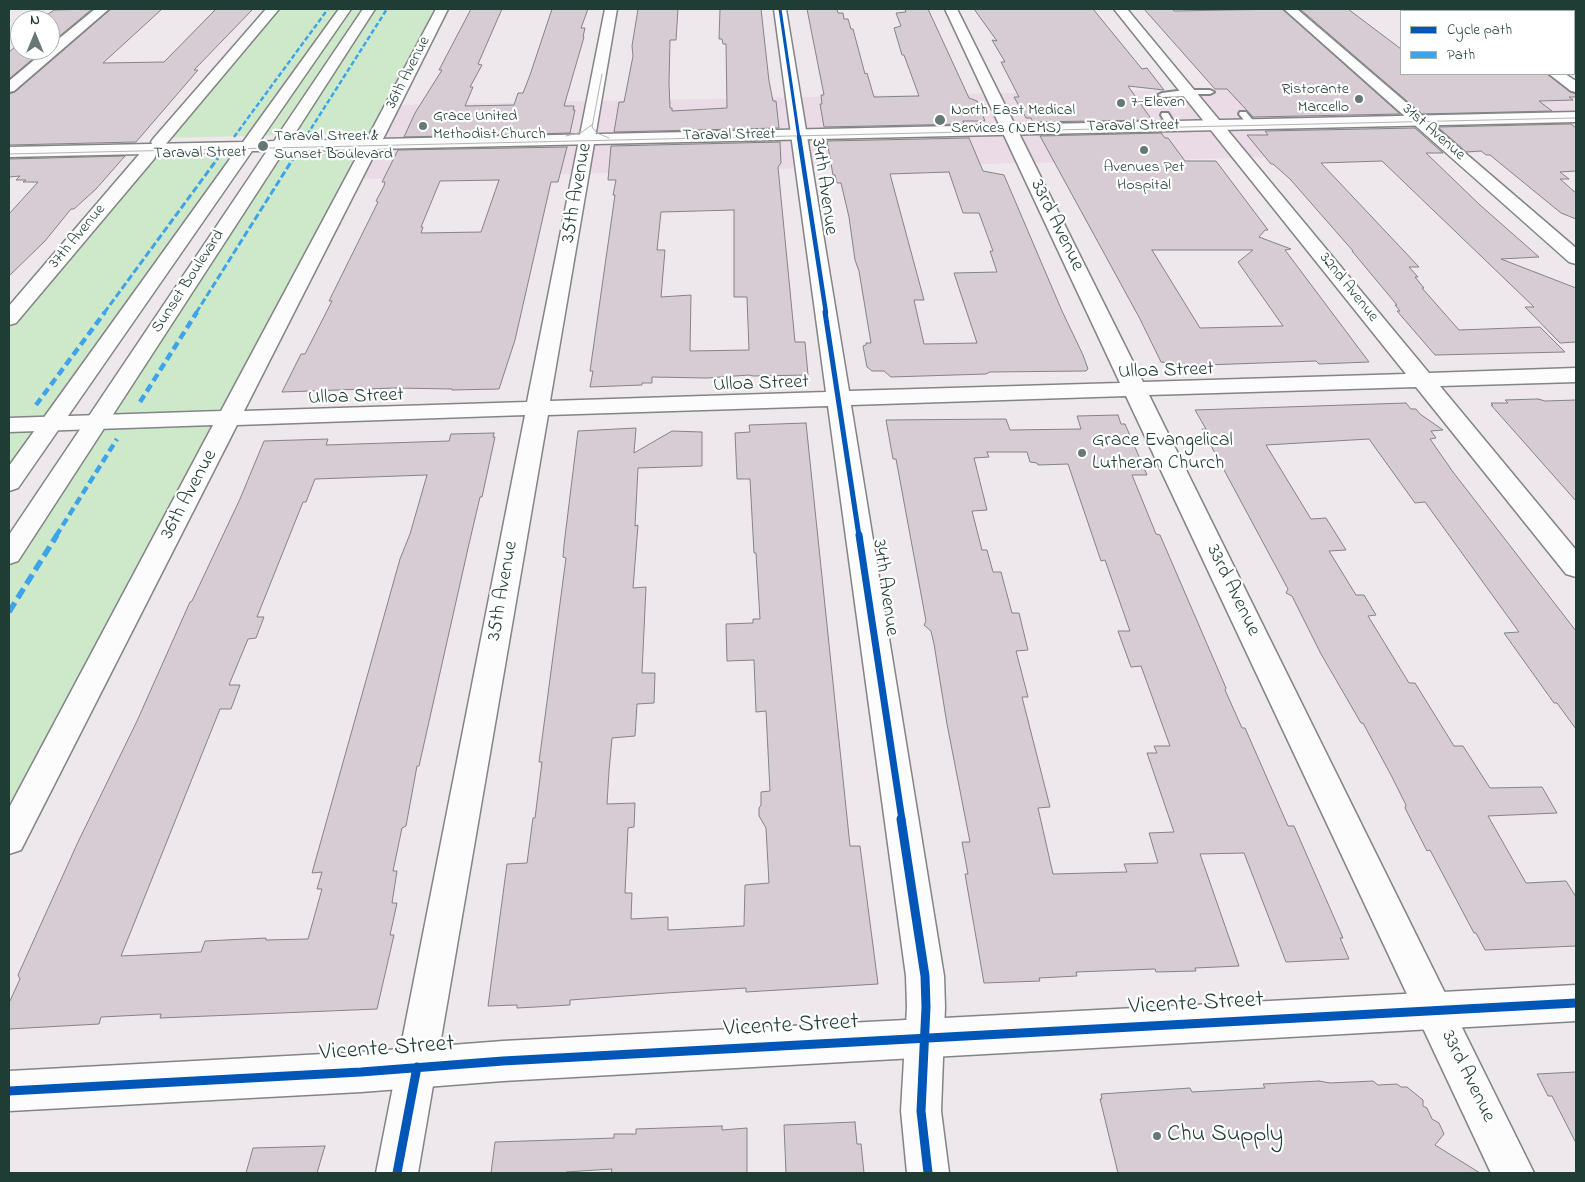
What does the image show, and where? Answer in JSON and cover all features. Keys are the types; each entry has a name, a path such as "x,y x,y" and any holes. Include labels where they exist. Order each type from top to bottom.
{"street":[{"path":"9,88 103,9"},
{"name":"37th Avenue","path":"9,319 273,9"},
{"name":"Sunset Boulevard","path":"9,483 345,9"},
{"name":"Sunset Boulevard","path":"9,555 369,9"},
{"name":"36th Avenue","path":"9,840 442,9"},
{"name":"35th Avenue","path":"397,1173 612,9"},
{"name":"34th Avenue","path":"780,9 925,976 926,1008 921,1111 928,1173"},
{"name":"33rd Avenue","path":"951,9 1513,1173"},
{"name":"32nd Avenue","path":"1120,9 1576,568"},
{"name":"31st Avenue","path":"1290,9 1576,258"},
{"path":"1557,75 1576,88"},
{"name":"Taraval Street","path":"279,146 1009,130 1168,121 1214,125 1248,119 1418,120 1576,117"},
{"name":"Taraval Street","path":"9,156 154,149 372,143 448,148 481,142"},
{"name":"Taraval Street","path":"90,150 129,143 154,149"},
{"name":"Taraval Street","path":"9,152 247,147"},
{"name":"Ulloa Street","path":"9,425 1576,375"},
{"name":"Vicente Street","path":"9,1091 924,1038 1576,1003"}],"lane":[{"path":"1162,95 1210,92"}],"shaded area":[{"path":"1576,82 1576,150 354,179 392,105"}],"green space":[{"path":"273,9 442,9 378,133 162,138"},
{"path":"344,153 347,155 367,154 9,840 9,555 272,156"},
{"path":"240,157 9,483 9,319 145,159"}],"building":[{"path":"92,9 60,36 60,10 54,10"},
{"path":"111,9 162,9 103,63 164,62 216,9 253,9 194,70 198,70 136,142 9,145 9,94 15,92 52,60 60,60 60,53"},
{"path":"471,9 502,9 478,64 482,65 470,87 473,87 465,106 514,105 518,93 523,93 552,9 588,9 581,28 585,28 584,37 564,106 574,106 573,110 575,110 570,133 404,137 415,113 442,70 439,70"},
{"path":"638,9 678,9 676,40 670,40 669,83 670,108 672,108 672,111 727,108 726,44 723,44 722,39 719,39 720,9 761,9 769,81 773,101 776,101 779,128 614,132 619,102 624,102 633,56 632,46"},
{"path":"807,9 837,9 838,13 843,13 844,19 848,19 851,29 853,29 865,74 867,73 874,97 919,96 904,55 902,55 894,28 901,26 896,13 906,12 905,9 928,9 969,98 977,101 985,121 963,121 964,124 824,127 820,104 822,104 821,95 824,95"},
{"path":"974,9 1093,9 1142,69 1147,68 1164,90 1128,86 1152,120 1033,122 1031,118 1026,118 1014,97 1019,97 1001,62 1005,62 992,40 997,41"},
{"path":"1144,9 1172,9 1174,11 1282,9 1400,114 1253,117 1227,89 1215,89"},
{"path":"1300,9 1348,9 1400,48 1400,75 1548,75 1570,92 1576,94 1576,97 1569,97 1573,100 1539,101 1552,111 1422,114"},
{"path":"9,52 10,60 31,60 9,79"},
{"path":"1571,124 1576,128 1576,171 1560,172 1569,179 1560,179 1576,193 1576,219 1561,213 1490,155 1486,155 1481,151 1466,152 1438,127"},
{"path":"1415,128 1443,153 1426,153 1480,205 1539,257 1501,259 1576,288 1576,342 1560,343 1525,307 1534,307 1382,161 1321,163 1419,267 1409,267 1418,277 1415,277 1424,288 1422,288 1459,330 1540,327 1565,352 1435,355 1397,311 1400,311 1395,305 1397,305 1353,251 1290,179 1271,164 1247,135 1268,135 1265,131"},
{"path":"1161,133 1165,138 1168,138 1185,161 1216,161 1268,230 1265,230 1259,237 1291,249 1285,250 1369,362 1319,364 1316,361 1178,366 1177,364 1161,362 1140,319 1040,136","holes":["1152,250 1253,250 1238,262 1283,326 1200,328"]},
{"path":"969,138 983,171 1004,175 1088,369 1086,371 990,372 986,374 891,377 884,371 872,371 867,367 863,346 866,343 871,343 859,271 855,260 849,217 841,183 837,183 835,175 833,175 827,141","holes":["949,172 963,213 979,213 993,251 990,251 997,272 954,273 977,343 924,344 914,300 924,300 890,174"]},
{"path":"780,142 781,163 778,167 795,342 805,342 808,375 749,375 707,378 652,377 652,383 642,383 642,385 590,387 593,371 590,371 615,195 613,195 616,180 608,180 611,146","holes":["734,210 734,297 747,297 749,350 690,351 691,295 661,297 665,250 657,250 661,212"]},
{"path":"567,147 558,182 551,182 515,340 499,389 395,388 282,392 301,354 305,354 332,301 329,301 378,202 376,201 385,182 382,182 398,150","holes":["499,180 481,232 421,233 423,227 421,227 440,181"]},
{"path":"125,156 96,189 74,209 71,209 45,241 9,276 9,214 38,182 16,180 20,176 9,177 9,159"},
{"path":"1538,399 1545,401 1576,400 1576,501 1491,405 1493,405 1491,403 1508,403 1505,400"},
{"path":"1406,403 1411,409 1416,409 1443,430 1431,431 1436,438 1430,439 1453,472 1576,631 1576,729 1557,703 1554,703 1504,633 1519,632 1425,502 1415,503 1369,439 1266,445 1311,519 1326,518 1346,550 1329,551 1356,595 1364,595 1376,615 1368,616 1409,683 1415,683 1454,746 1463,746 1490,788 1542,787 1557,813 1488,816 1526,883 1566,881 1576,897 1576,946 1485,950 1430,850 1427,851 1405,808 1406,805 1392,777 1363,723 1361,723 1321,654 1292,596 1286,593 1288,589 1202,429 1206,429 1195,410"},
{"path":"1118,415 1121,424 1125,424 1147,475 1132,475 1156,534 1160,535 1226,688 1225,690 1242,728 1245,728 1288,826 1294,826 1343,938 1340,938 1349,959 1286,962 1244,853 1200,854 1239,966 1195,968 1196,971 1156,972 1155,969 1076,972 1077,976 1039,978 1040,981 984,983 965,874 968,874 962,842 970,842 947,724 934,644 931,631 924,625 926,621 896,459 893,459 886,420 1006,419 1010,430 1081,429 1077,416","holes":["987,452 1027,452 1030,462 1037,463 1038,465 1068,464 1101,561 1105,560 1130,631 1118,631 1131,667 1141,666 1170,746 1154,746 1157,753 1147,753 1174,832 1149,833 1158,863 1124,864 1127,872 1053,874 1038,808 1050,807 1022,697 1028,697 1016,651 1028,650 1019,613 1012,613 1001,572 993,572 987,550 982,550 972,511 987,510 974,458 989,457"]},
{"path":"806,423 850,846 860,846 878,984 746,992 746,988 666,993 570,1000 570,1005 536,1007 517,1008 517,1005 488,1006 507,864 527,863 533,818 535,818 542,762 539,762 566,558 563,557 564,545 578,431 636,428 634,453 672,431 702,432 702,466 638,468 635,526 638,525 633,588 646,587 642,673 655,673 654,703 637,704 635,736 612,738 609,771 607,804 635,803 634,827 628,828 625,893 632,893 631,919 668,917 668,930 744,926 745,885 769,883 766,828 759,816 761,792 770,791 766,711 756,712 754,660 727,661 726,624 753,623 753,619 760,619 750,479 737,479 735,433 750,432 749,425"},
{"path":"494,433 493,437 495,437 419,766 417,766 406,826 402,828 393,871 397,871 392,903 397,903 390,935 394,935 377,1009 160,1018 161,1014 101,1017 99,1024 9,1029 9,1003 20,979 18,975 78,842 137,721 190,602 240,499 264,441 328,439 326,445 449,441 451,434","holes":["427,475 410,534 400,559 312,873 322,872 317,889 322,889 308,939 266,940 266,938 205,941 201,952 121,956 220,709 231,709 240,685 229,685 248,639 256,638 264,617 257,617 303,502 306,502 315,479"]},
{"path":"1576,1072 1576,1143 1552,1096 1548,1096 1537,1074"},
{"path":"1319,1081 1330,1083 1373,1081 1378,1085 1397,1084 1401,1087 1407,1087 1423,1100 1423,1106 1427,1108 1432,1119 1439,1123 1444,1134 1435,1145 1480,1173 1118,1173 1100,1099 1102,1099 1101,1094 1190,1088 1192,1092 1265,1088 1263,1084"},
{"path":"855,1122 857,1144 861,1144 864,1173 786,1173 784,1125"},
{"path":"722,1126 722,1130 747,1128 747,1173 611,1173 612,1169 566,1173 491,1173 495,1142 614,1138 614,1134 636,1134 636,1129"},
{"path":"325,1146 317,1173 246,1173 253,1148"}],"tram line":[{"path":"592,124 602,74"},
{"path":"9,154 1576,118"},
{"path":"566,136 582,132 592,124"},
{"path":"592,124 592,127 597,133 609,138"}],"marked path":[{"path":"234,137 328,9"},
{"path":"307,135 387,9"},
{"path":"140,402 296,154"},
{"path":"36,405 218,158"},
{"path":"9,612 117,439"}],"cycle path":[{"path":"780,9 925,976 926,1007 921,1111 928,1173"},
{"path":"9,1091 361,1072 503,1061 1576,1003"},
{"path":"397,1173 417,1067"}],"place":[{"name":"Ristorante Marcello","path":"1359,99"},
{"name":"7-Eleven","path":"1121,103"},
{"name":"North East Medical Services (NEMS)","path":"940,120"},
{"name":"Grace United Methodist Church","path":"423,126"},
{"name":"Taraval Street & Sunset Boulevard","path":"263,146"},
{"name":"Avenues Pet Hospital","path":"1144,150"},
{"name":"Grace Evangelical Lutheran Church","path":"1082,453"},
{"name":"Chu Supply","path":"1157,1136"}]}
